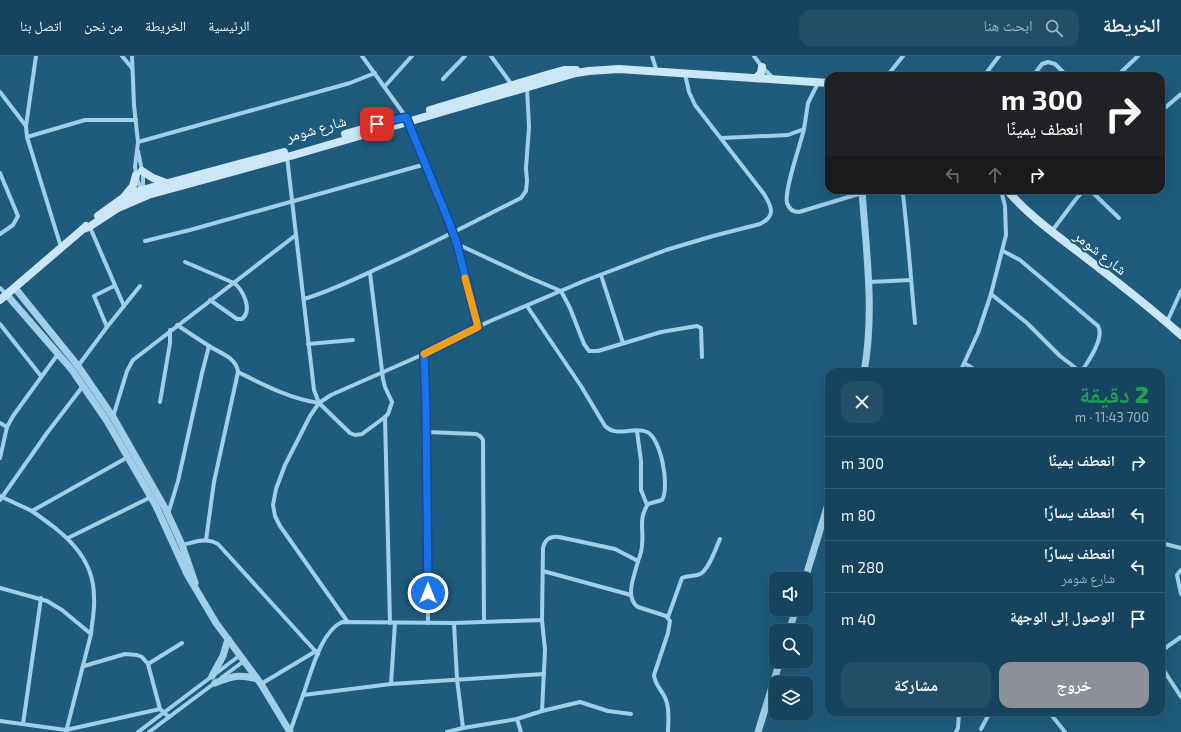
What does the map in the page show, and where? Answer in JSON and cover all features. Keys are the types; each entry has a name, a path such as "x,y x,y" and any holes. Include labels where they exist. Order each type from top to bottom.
{"main road":[{"path":"756,78 761,73 762,67"},
{"name":"شارع شومر","path":"513,88 527,88 576,73 619,69 825,83"},
{"name":"شارع شومر","path":"87,226 118,208 138,199 145,193 166,183 407,119 513,88 564,70 589,71"},
{"name":"شارع شومر","path":"3,297 87,226 123,198 287,157 407,119"},
{"path":"123,198 133,186 139,173 166,183"},
{"name":"شارع شومر","path":"1013,194 1052,232 1167,322 1181,335"}],"street":[{"path":"36,56 26,126 27,137 61,248"},
{"path":"122,56 132,68"},
{"path":"132,56 134,105 138,142 139,185 145,193"},
{"path":"362,56 385,86 407,119 443,204 457,244 478,327"},
{"path":"385,86 412,56"},
{"path":"443,79 466,56"},
{"path":"491,56 513,88"},
{"path":"652,56 657,72"},
{"path":"754,56 762,67 775,80"},
{"path":"890,72 903,56"},
{"path":"987,72 999,56"},
{"path":"1121,72 1138,56"},
{"path":"1036,72 1042,64 1048,62 1055,64 1063,72"},
{"path":"138,142 350,83 374,73"},
{"path":"347,621 280,526 273,510 276,489 285,465 310,416 319,403 337,391 424,354 478,327 601,274 666,250 760,224 766,221 770,216 770,204 722,138 695,105 689,92 685,74"},
{"path":"818,83 808,103 804,129 787,192 787,203 790,209 794,212 799,212 853,194"},
{"path":"304,299 370,273 453,233 520,198 526,191 529,128 527,88"},
{"path":"1166,108 1181,94"},
{"path":"1,96 26,126"},
{"path":"27,137 85,120 136,120"},
{"path":"722,138 788,135 804,129"},
{"path":"138,151 135,159 144,184 145,193"},
{"path":"287,157 314,390 319,403 355,435 362,434 386,417 392,402 386,387 383,372 370,273"},
{"path":"145,241 190,230 426,164"},
{"path":"0,173 18,216 13,225 0,234"},
{"path":"862,194 869,282 869,322 864,368"},
{"path":"903,194 909,238 915,323"},
{"path":"962,368 978,333 992,294 1003,251 1007,224 1006,206 1002,194"},
{"path":"1052,232 1080,194"},
{"path":"1094,194 1119,218"},
{"path":"87,226 124,306"},
{"path":"113,417 125,375 130,363 139,354 296,235"},
{"path":"457,244 561,291 584,344 587,349 591,351 598,351 661,332 697,326 701,328 702,334 702,357"},
{"path":"1003,251 1020,260 1098,326 1100,336 1084,368"},
{"path":"185,262 234,283 240,289 245,299 246,313 242,319 234,318 210,300"},
{"path":"601,274 623,343"},
{"path":"869,282 911,280"},
{"path":"107,327 94,296 114,286"},
{"path":"78,366 140,286"},
{"path":"0,288 3,297 58,354 83,386 107,421 164,521 187,574 216,623 259,682 290,732"},
{"path":"15,288 78,366 113,417 168,514 182,545 197,590"},
{"path":"1167,322 1181,291"},
{"path":"992,294 1027,322 1060,356 1076,368"},
{"path":"527,306 605,426 616,432 648,432 654,438 664,471 665,490 664,498 659,502 650,503 647,505"},
{"path":"0,324 41,376"},
{"path":"177,325 232,360 236,365 238,372 214,482 206,540"},
{"path":"160,402 170,343 170,330"},
{"path":"308,344 353,340"},
{"path":"164,521 168,514 178,481 209,346"},
{"path":"0,458 7,427 13,416 58,354"},
{"path":"424,354 428,623"},
{"path":"964,363 972,368"},
{"path":"238,372 288,396 307,402 319,403"},
{"path":"66,731 84,666 91,634 94,596 91,572 81,554 68,538 32,511 1,498 47,433 83,386"},
{"path":"386,417 390,623"},
{"path":"0,423 7,427"},
{"path":"637,431 641,461 640,490 647,505 641,522 642,547 631,595 634,604 638,607 668,618"},
{"path":"426,432 476,434 483,440 484,622"},
{"path":"32,511 128,457"},
{"path":"68,538 151,497"},
{"path":"807,572 825,514"},
{"path":"542,711 545,650 542,620 543,571 544,545 548,538 554,536 615,549 638,562"},
{"path":"668,732 666,698 654,680 654,675 670,626 668,618 682,578 698,575 705,571 720,539"},
{"path":"182,545 206,540 213,541 218,544 317,653"},
{"path":"1165,544 1181,548"},
{"path":"1181,570 1177,575 1181,594"},
{"path":"543,571 631,595"},
{"path":"0,588 41,598 53,604 91,634"},
{"path":"23,724 41,598"},
{"path":"290,732 317,653 333,628 342,622 454,623 542,620"},
{"path":"391,684 395,623"},
{"path":"454,623 457,679 462,728"},
{"path":"1165,648 1181,637"},
{"path":"214,680 228,639"},
{"path":"148,664 182,643"},
{"path":"214,680 244,676 259,682 317,653"},
{"path":"84,666 125,654 140,656 148,664 160,709 169,717"},
{"path":"148,732 169,717 242,658"},
{"path":"138,732 164,712 214,680 242,658"},
{"path":"758,732 778,668"},
{"path":"1165,672 1181,697"},
{"path":"303,695 391,684 544,674"},
{"path":"447,732 517,719 542,711 580,702 608,711 631,714"},
{"path":"0,721 66,731 160,709"},
{"path":"956,732 958,728 958,716"},
{"path":"981,729 988,716"},
{"path":"1052,716 1065,732"},
{"path":"517,719 521,732"}],"slow traffic":[{"path":"424,354 478,327 465,278"}],"route":[{"path":"377,124 406,117 443,204 457,244 478,327 424,354 428,504 428,593"}]}
